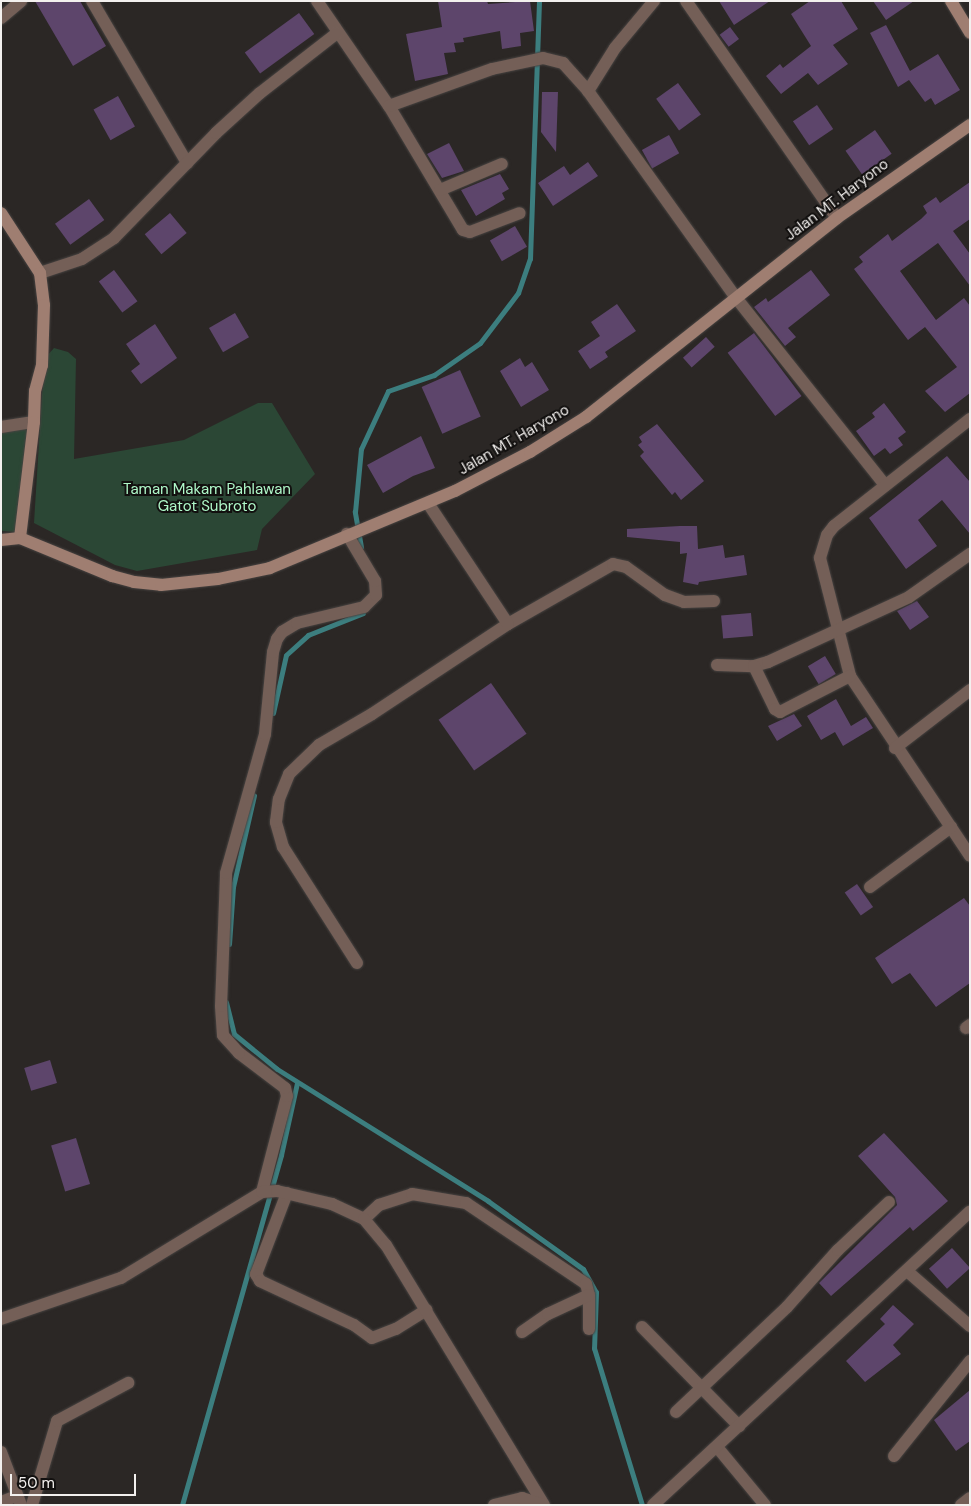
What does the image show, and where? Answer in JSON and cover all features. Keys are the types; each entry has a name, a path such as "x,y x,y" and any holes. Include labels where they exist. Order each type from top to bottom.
{"street":[{"path":"1,18 21,1"},
{"path":"92,1 187,162"},
{"path":"317,1 337,33 389,106 466,232 520,212"},
{"path":"588,91 615,48 654,1"},
{"path":"686,1 837,218"},
{"path":"951,1 970,33"},
{"path":"40,273 82,258 114,238 187,162 260,93 337,33"},
{"path":"389,106 527,60 543,58 563,63 588,91 737,299 885,486"},
{"name":"Jalan MT. Haryono","path":"1,540 20,538 112,576 161,585 218,579 270,568 347,534 428,503 530,452 586,417 837,218 970,125"},
{"path":"440,190 502,164"},
{"path":"1,213 40,273 44,305 42,365 35,391 34,422 20,538"},
{"path":"970,420 834,526 822,546 823,573 850,676 895,748 970,856"},
{"path":"1,427 34,422"},
{"path":"428,503 508,624"},
{"path":"347,534 375,581 376,595 364,606 297,623 282,632 273,652 265,734 226,872 221,1006 223,1035 238,1053 285,1088 287,1096 274,1192 256,1274 260,1281 354,1325 372,1338 396,1329 426,1310"},
{"path":"717,665 754,666 909,597 970,554"},
{"path":"357,963 283,847 276,822 279,799 290,774 319,745 372,714 508,624 613,564 626,567 665,595 684,602 714,601"},
{"path":"754,666 775,708 780,712 850,676"},
{"path":"895,748 970,690"},
{"path":"870,887 951,827"},
{"path":"1,1320 121,1278 274,1192 332,1204 364,1219 386,1245 543,1505"},
{"path":"364,1219 379,1205 412,1194 466,1203 586,1284 589,1295 588,1330"},
{"path":"676,1412 787,1307 838,1250 889,1202"},
{"path":"653,1505 970,1211"},
{"path":"907,1271 970,1326"},
{"path":"522,1332 548,1314 589,1295"},
{"path":"642,1327 739,1426"},
{"path":"894,1456 970,1361"},
{"path":"32,1505 57,1421 128,1382"},
{"path":"717,1447 764,1505"},
{"path":"1,1452 19,1500 1,1502"},
{"path":"494,1505 522,1498 543,1505"},
{"path":"961,1505 970,1498"}],"green space":[{"name":"Taman Makam Pahlawan Gatot Subroto","path":"54,348 68,352 76,359 74,459 184,440 258,403 272,403 315,474 262,529 257,550 137,571 115,565 34,523 46,357"},
{"path":"30,423 17,532 1,531 1,428"}],"building":[{"path":"35,1 80,1 106,46 73,66"},
{"path":"438,1 487,1 488,4 530,1 534,31 520,33 521,46 502,49 500,31 463,38 464,42 454,43 456,52 444,53 448,74 415,81 406,34 442,27"},
{"path":"719,1 770,1 734,25"},
{"path":"810,1 841,1 858,29 833,45 848,64 818,85 808,73 781,94 766,76 780,64 783,68 811,46 791,14"},
{"path":"873,1 914,1 886,20"},
{"path":"299,13 314,34 260,73 245,52"},
{"path":"886,25 910,71 938,54 960,90 935,105 931,98 925,102 909,80 898,87 870,33"},
{"path":"730,27 739,39 729,47 720,35"},
{"path":"678,83 701,115 679,130 656,99"},
{"path":"542,92 558,92 556,152 541,132"},
{"path":"118,96 135,127 110,140 94,110"},
{"path":"817,105 833,129 809,145 793,121"},
{"path":"875,130 892,154 862,174 846,151"},
{"path":"669,135 679,153 652,168 642,150"},
{"path":"449,143 464,171 442,178 427,154"},
{"path":"588,162 598,176 553,206 538,183 564,166 570,175"},
{"path":"500,174 509,189 502,193 505,199 476,216 461,190"},
{"path":"970,182 970,219 953,231 970,254 970,286 938,243 900,271 936,320 964,298 970,306 970,393 945,412 925,391 957,367 925,327 908,340 854,269 863,262 859,257 888,234 892,241 921,219 927,213 923,206 936,197 940,203"},
{"path":"89,199 104,220 70,245 55,224"},
{"path":"170,213 187,233 161,254 145,234"},
{"path":"515,226 527,247 502,261 490,240"},
{"path":"114,270 137,301 122,313 99,281"},
{"path":"811,270 830,295 788,328 796,337 785,346 754,307 766,298 768,302"},
{"path":"617,304 636,331 605,352 608,357 590,369 578,351 600,336 591,322"},
{"path":"235,313 249,337 223,352 209,328"},
{"path":"155,324 177,358 141,384 131,371 140,364 126,344"},
{"path":"754,333 802,396 775,416 728,353"},
{"path":"706,337 715,347 692,367 683,358"},
{"path":"520,358 525,367 532,362 549,390 521,407 500,371"},
{"path":"460,370 481,417 442,434 422,387"},
{"path":"884,403 906,432 898,438 903,445 890,454 885,448 874,456 856,431 875,417 872,413"},
{"path":"657,424 704,481 681,500 675,492 672,495 640,456 644,452 638,445 642,442 639,437"},
{"path":"421,436 435,468 413,476 383,493 367,465"},
{"path":"947,456 970,482 970,534 942,500 918,520 937,546 906,569 869,518"},
{"path":"697,526 698,549 723,545 725,558 744,555 747,575 699,582 698,585 683,582 687,553 680,554 680,542 627,537 627,529"},
{"path":"917,601 929,617 910,630 897,611"},
{"path":"751,613 753,636 723,639 721,616"},
{"path":"825,656 836,674 819,684 808,666"},
{"path":"491,683 527,734 474,770 439,720"},
{"path":"836,699 851,726 866,717 873,728 843,746 835,732 821,740 807,716"},
{"path":"794,714 802,726 777,741 768,726"},
{"path":"857,884 873,907 861,916 845,893"},
{"path":"964,898 970,906 970,983 936,1007 910,973 892,984 875,958"},
{"path":"50,1060 57,1083 31,1091 24,1068"},
{"path":"884,1133 948,1201 913,1231 910,1227 831,1296 819,1283 897,1205 895,1197 858,1156"},
{"path":"76,1138 90,1184 65,1192 51,1146"},
{"path":"952,1248 970,1268 947,1289 929,1269"},
{"path":"893,1305 914,1324 893,1345 901,1354 865,1382 846,1361 885,1324 880,1319"},
{"path":"970,1390 970,1441 956,1451 934,1420"}],"waterway":[{"path":"361,547 355,512 361,449 388,391 434,375 480,343 518,293 530,259 539,1"},
{"path":"273,713 286,655 308,635 363,613"},
{"path":"229,944 233,887 254,795"},
{"path":"226,1002 234,1034 277,1069 488,1201 583,1269 596,1292 594,1348 642,1505"},
{"path":"182,1505 281,1155 297,1083"}]}
